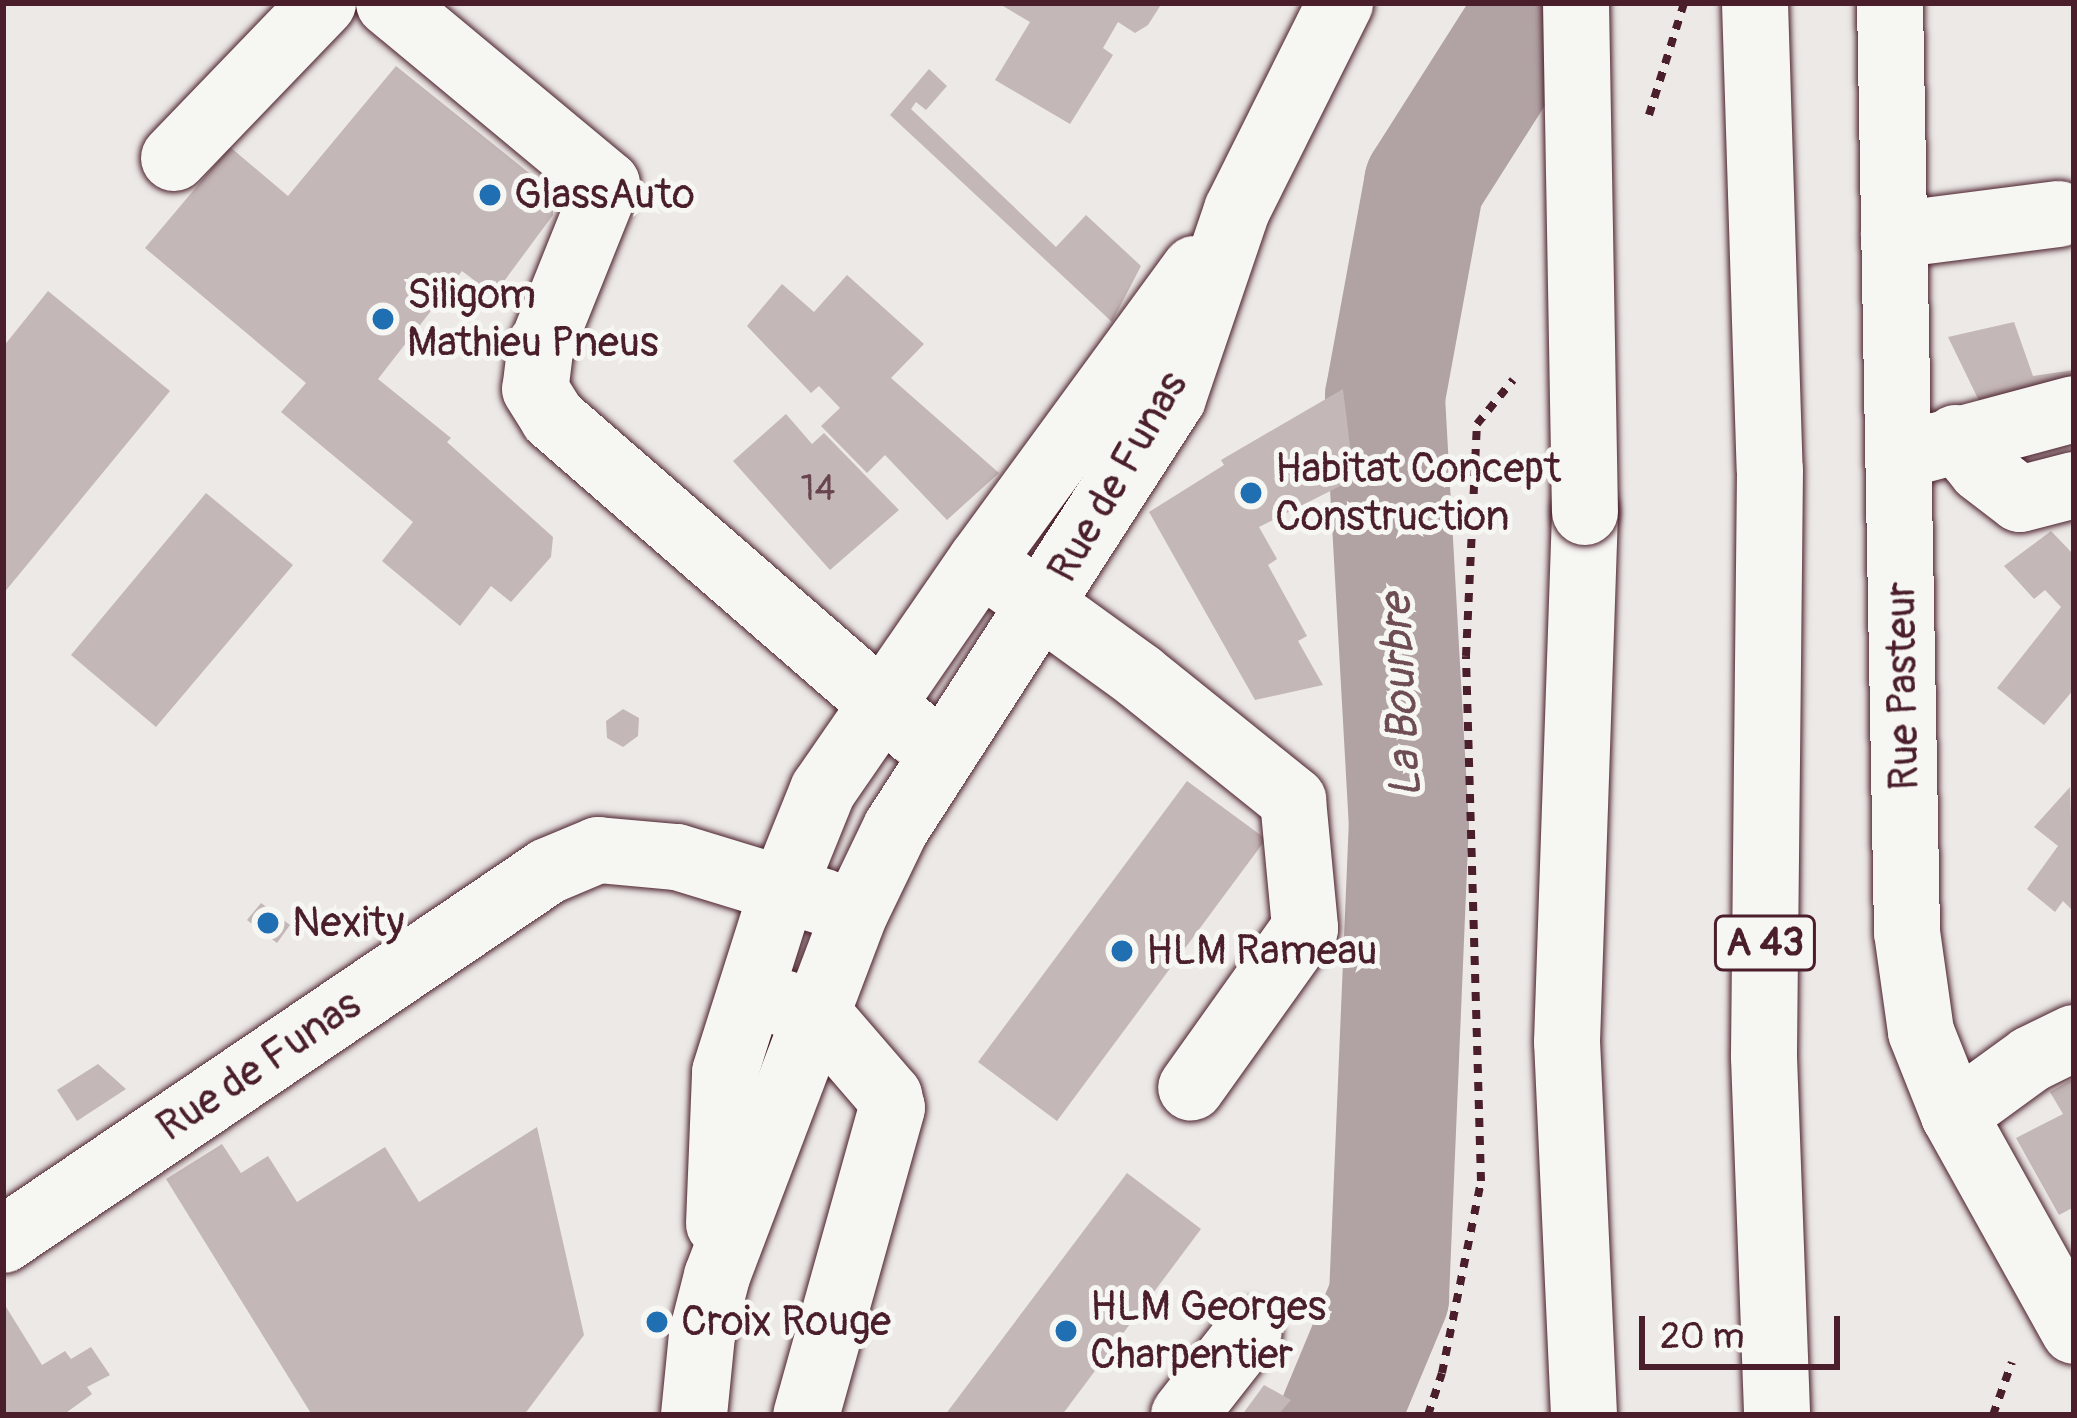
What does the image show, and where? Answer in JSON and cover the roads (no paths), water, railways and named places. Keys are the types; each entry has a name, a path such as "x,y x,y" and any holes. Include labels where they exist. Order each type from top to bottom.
{"main road":[{"path":"174,158 323,3"},
{"path":"388,3 607,184 541,351 535,389 553,418 881,706 943,753"},
{"name":"Rue de Funas","path":"717,1276 820,1016 856,911 896,828 1173,398 1237,210 1340,3"},
{"path":"1576,3 1585,512 1568,1042 1584,1415"},
{"name":"A 43","path":"1756,3 1770,470 1764,1057 1778,1415"},
{"name":"Rue Pasteur","path":"1890,3 1894,235 1927,447 1907,932 1922,1032 1954,1115 2074,1330"},
{"name":"Rue de Funas","path":"717,1276 725,1072 783,889 823,790 981,561 1237,210"},
{"path":"1894,235 2059,214"},
{"path":"1927,447 2074,409"},
{"path":"1927,447 1981,469 2020,499 2074,485"},
{"path":"981,561 1139,676 1293,800 1305,928 1191,1088"},
{"name":"Rue de Funas","path":"3,1240 548,871 598,850 677,857 856,911"},
{"path":"749,990 820,1016 889,1096 892,1108 806,1415"},
{"path":"1954,1115 2032,1060 2074,1039"},
{"path":"694,1415 703,1335 717,1276"},
{"path":"1184,1415 1249,1332"}],"waterway":[{"name":"La Bourbre","path":"1340,1415 1389,1297 1409,827 1385,397 1424,184 1539,3"}],"place":[{"name":"GlassAuto","path":"490,195"},
{"name":"Siligom Mathieu Pneus","path":"383,319"},
{"name":"Habitat Concept Construction","path":"1251,493"},
{"name":"Nexity","path":"268,923"},
{"name":"HLM Rameau","path":"1122,951"},
{"name":"Croix Rouge","path":"657,1322"},
{"name":"HLM Georges Charpentier","path":"1066,1331"}]}
